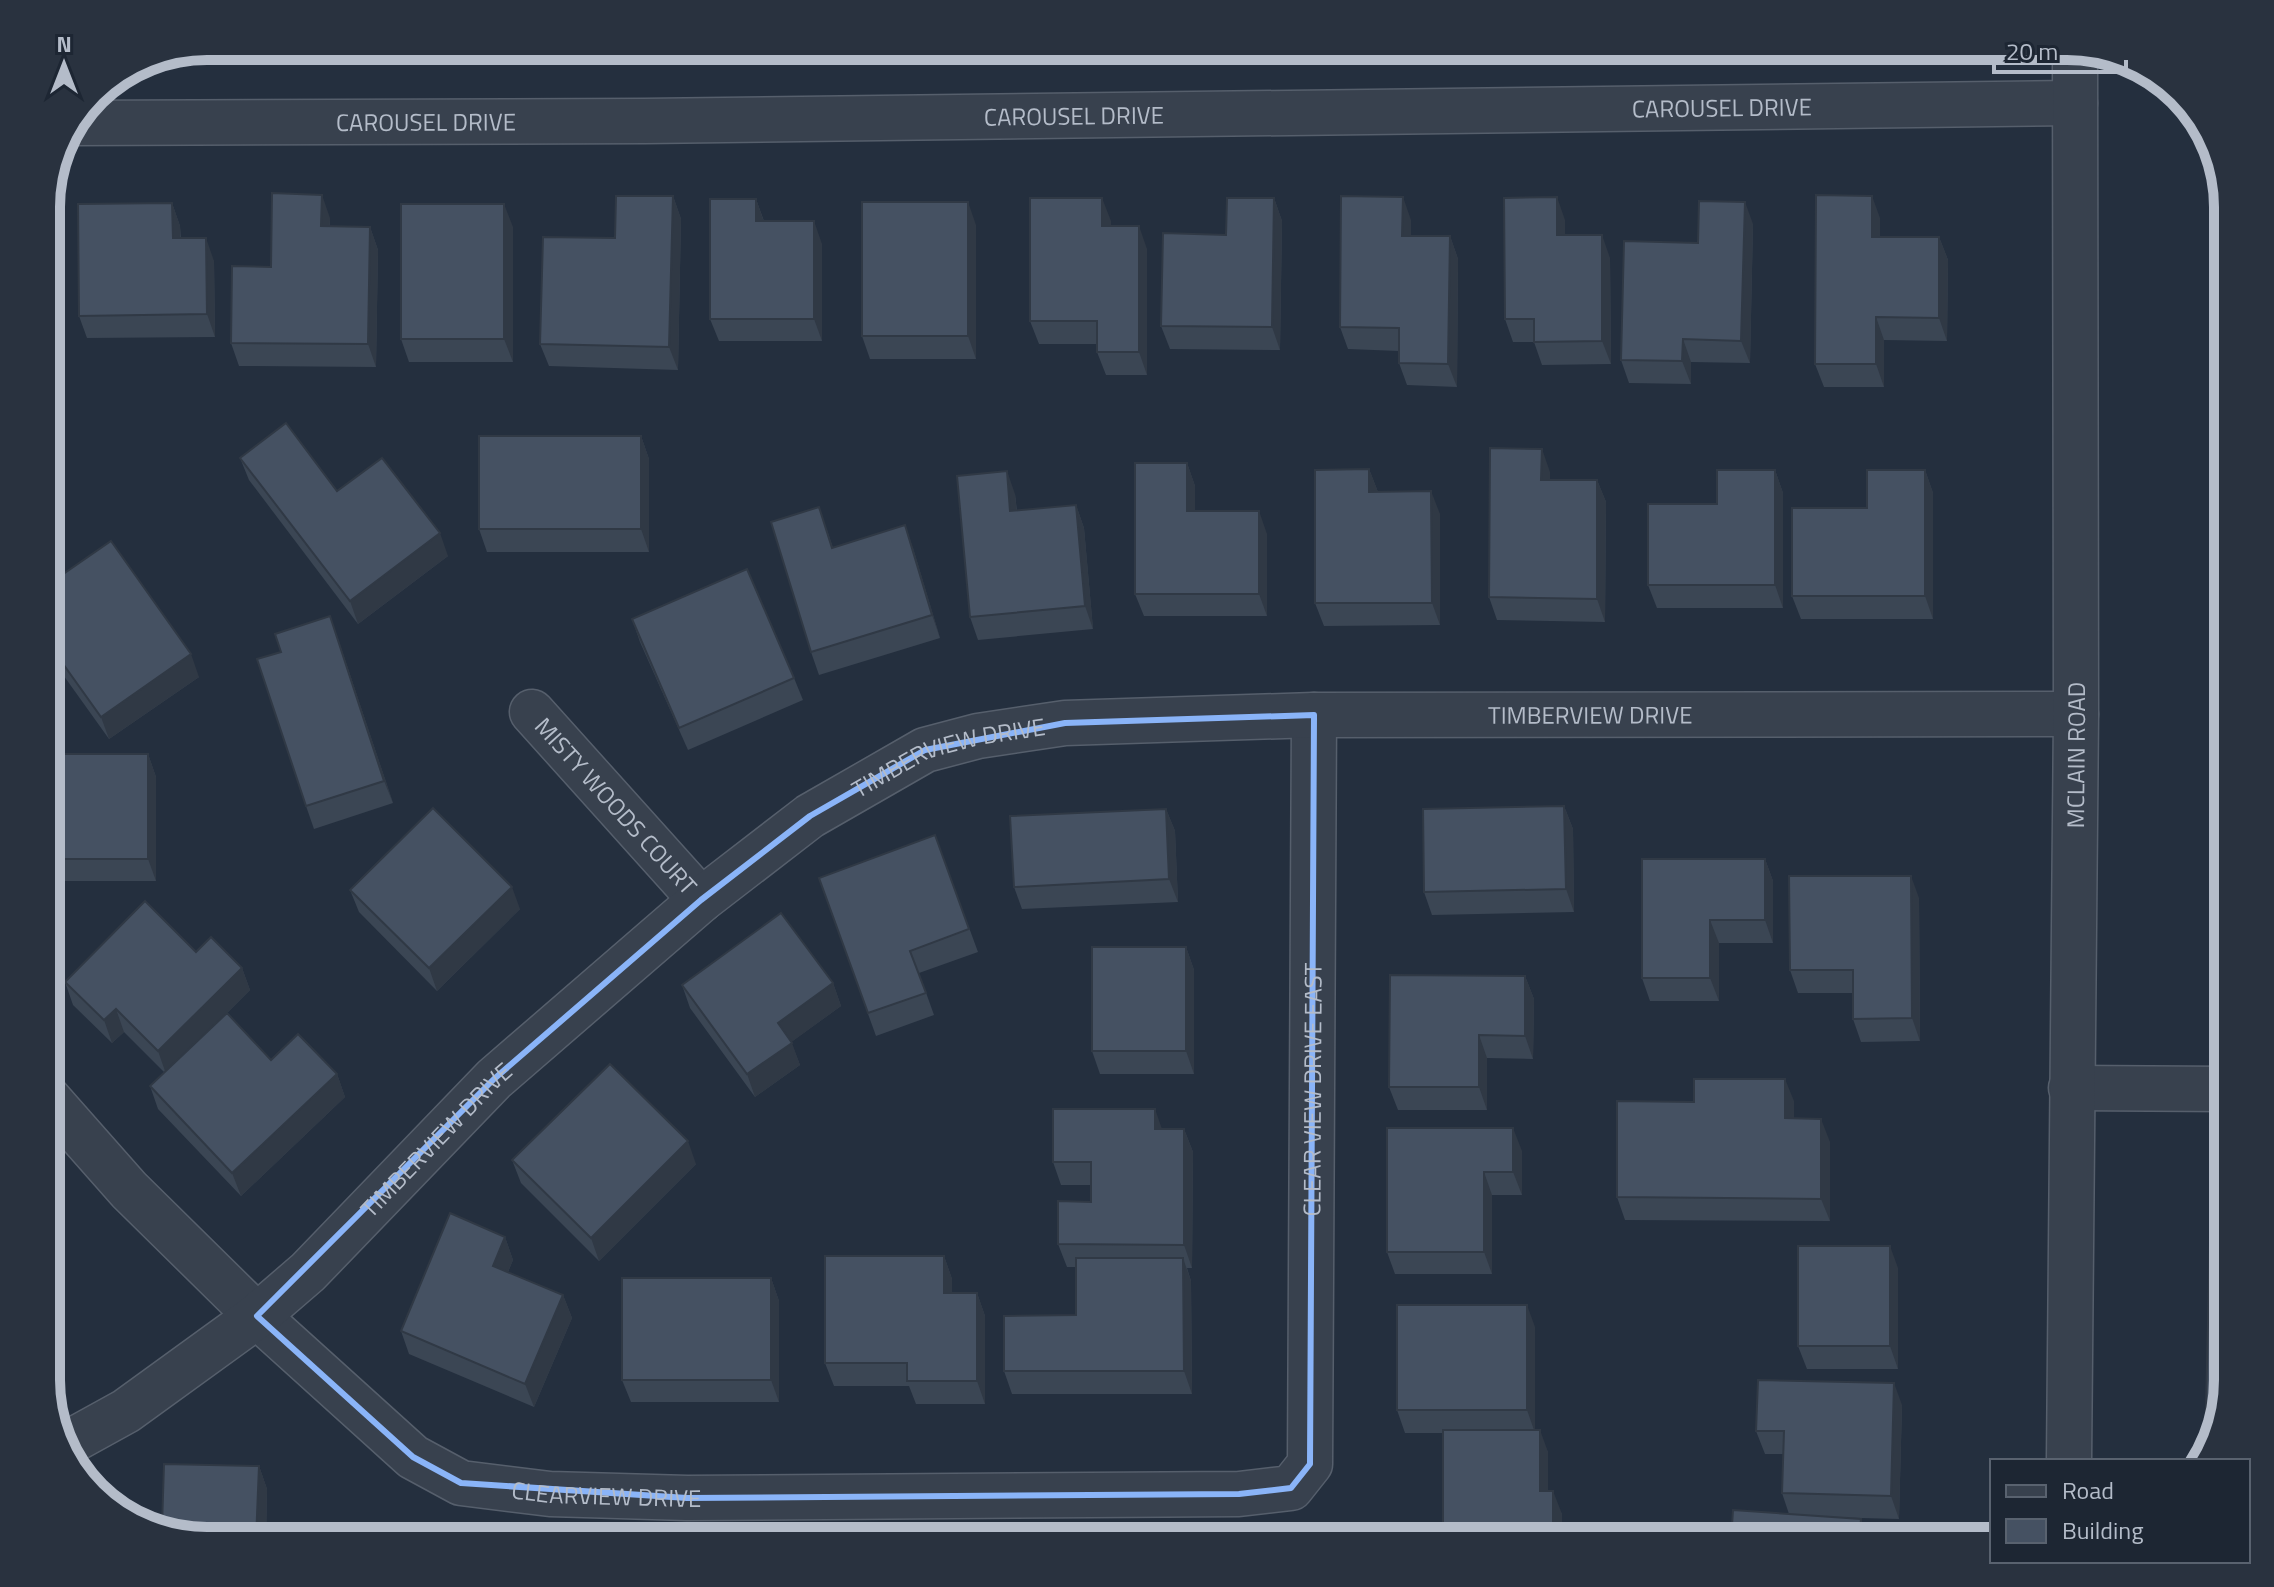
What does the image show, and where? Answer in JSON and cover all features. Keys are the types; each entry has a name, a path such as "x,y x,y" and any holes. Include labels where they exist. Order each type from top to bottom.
{"street":[{"name":"MCLAIN ROAD","path":"2069,1459 2076,714 2075,60"},
{"name":"CAROUSEL DRIVE","path":"86,123 645,121 2075,103"},
{"name":"MISTY WOODS COURT","path":"532,712 701,900"},
{"name":"TIMBERVIEW DRIVE","path":"73,1439 126,1411 257,1316 308,1272 494,1079 701,900 810,816 925,750 978,736 1065,723 1314,715 2076,714"},
{"name":"CLEAR VIEW DRIVE EAST","path":"1310,1464 1314,715"},
{"path":"2071,1088 2214,1089"},
{"name":"CLEARVIEW DRIVE","path":"60,1112 129,1190 257,1316 413,1457 461,1483 550,1494 687,1498 1239,1494 1291,1488 1310,1464"}],"highlighted area":[{"path":"1314,715 1310,1464 1291,1488 1239,1494 687,1498 461,1483 413,1457 257,1316 494,1079 701,900 810,816 925,750 1065,723"}],"building":[{"path":"272,193 322,195 321,226 370,227 368,344 231,343 232,266 271,267"},
{"path":"1816,195 1872,196 1872,237 1939,237 1939,318 1876,317 1876,364 1815,364"},
{"path":"616,196 673,196 669,347 540,344 543,237 615,238"},
{"path":"1341,196 1403,197 1402,236 1450,236 1448,364 1399,363 1399,328 1340,327"},
{"path":"1557,197 1557,235 1602,235 1602,341 1534,342 1534,319 1505,319 1504,198"},
{"path":"1030,198 1102,198 1102,226 1139,226 1139,352 1097,352 1097,321 1030,321"},
{"path":"1227,198 1274,198 1272,327 1161,326 1163,233 1226,235"},
{"path":"710,199 756,199 756,221 814,221 814,319 710,319"},
{"path":"1699,201 1745,202 1741,341 1683,339 1682,361 1621,360 1624,241 1698,243"},
{"path":"862,202 968,202 968,336 862,336"},
{"path":"172,203 173,238 206,238 207,314 79,316 78,204"},
{"path":"401,204 504,204 504,339 401,339"},
{"path":"286,423 337,491 382,458 440,533 350,601 240,458"},
{"path":"479,436 641,436 641,529 479,529"},
{"path":"1490,448 1542,449 1541,480 1597,480 1597,599 1489,597"},
{"path":"1135,463 1187,463 1187,511 1259,511 1259,594 1135,594"},
{"path":"1369,469 1369,492 1431,491 1432,603 1315,603 1315,470"},
{"path":"1717,470 1775,470 1775,585 1648,585 1648,504 1717,504"},
{"path":"1867,470 1925,470 1925,596 1792,596 1792,508 1867,508"},
{"path":"1007,471 1010,511 1076,505 1085,606 970,617 957,476"},
{"path":"819,507 832,548 905,525 932,615 811,652 771,522"},
{"path":"111,541 191,654 101,717 60,660 60,576"},
{"path":"747,569 794,678 679,728 632,619"},
{"path":"330,616 384,781 306,806 257,659 281,652 275,634"},
{"path":"60,754 148,754 148,859 60,859"},
{"path":"1564,806 1566,889 1424,892 1423,809"},
{"path":"433,808 512,887 429,968 350,890"},
{"path":"1166,809 1169,879 1014,887 1010,816"},
{"path":"935,835 969,929 910,951 926,993 868,1013 819,878"},
{"path":"1642,859 1765,859 1765,920 1710,920 1710,978 1642,978"},
{"path":"1789,876 1911,876 1912,1018 1853,1019 1853,970 1790,970"},
{"path":"145,901 196,952 211,937 242,968 158,1051 116,1009 104,1020 65,982"},
{"path":"781,913 833,983 778,1023 792,1043 747,1074 682,985"},
{"path":"1092,947 1186,947 1186,1051 1092,1051"},
{"path":"1390,975 1525,976 1525,1036 1479,1035 1479,1087 1389,1087"},
{"path":"227,1013 271,1060 298,1034 337,1074 232,1173 150,1086"},
{"path":"610,1064 688,1141 591,1238 512,1160"},
{"path":"1694,1079 1785,1079 1785,1118 1821,1119 1821,1199 1617,1197 1617,1101 1694,1102"},
{"path":"1053,1109 1155,1109 1155,1129 1184,1129 1184,1245 1058,1244 1058,1201 1091,1202 1091,1162 1053,1162"},
{"path":"1387,1128 1513,1128 1513,1172 1484,1172 1484,1252 1387,1252"},
{"path":"450,1213 505,1237 493,1266 563,1295 525,1384 401,1331"},
{"path":"2210,1237 2214,1237 2214,1380 2205,1428"},
{"path":"1798,1246 1890,1246 1890,1346 1798,1346"},
{"path":"825,1256 944,1256 944,1293 977,1293 977,1381 907,1381 907,1363 825,1363"},
{"path":"1076,1258 1183,1258 1184,1371 1004,1371 1004,1316 1076,1315"},
{"path":"622,1278 771,1278 771,1380 622,1380"},
{"path":"1397,1305 1527,1305 1527,1410 1397,1410"},
{"path":"1758,1380 1894,1383 1891,1496 1782,1493 1784,1431 1756,1431"},
{"path":"1443,1430 1540,1430 1540,1491 1553,1491 1553,1527 1443,1527"},
{"path":"164,1464 259,1466 257,1527 188,1526 162,1520"},
{"path":"1733,1510 1861,1519 1860,1527 1732,1527"}]}
